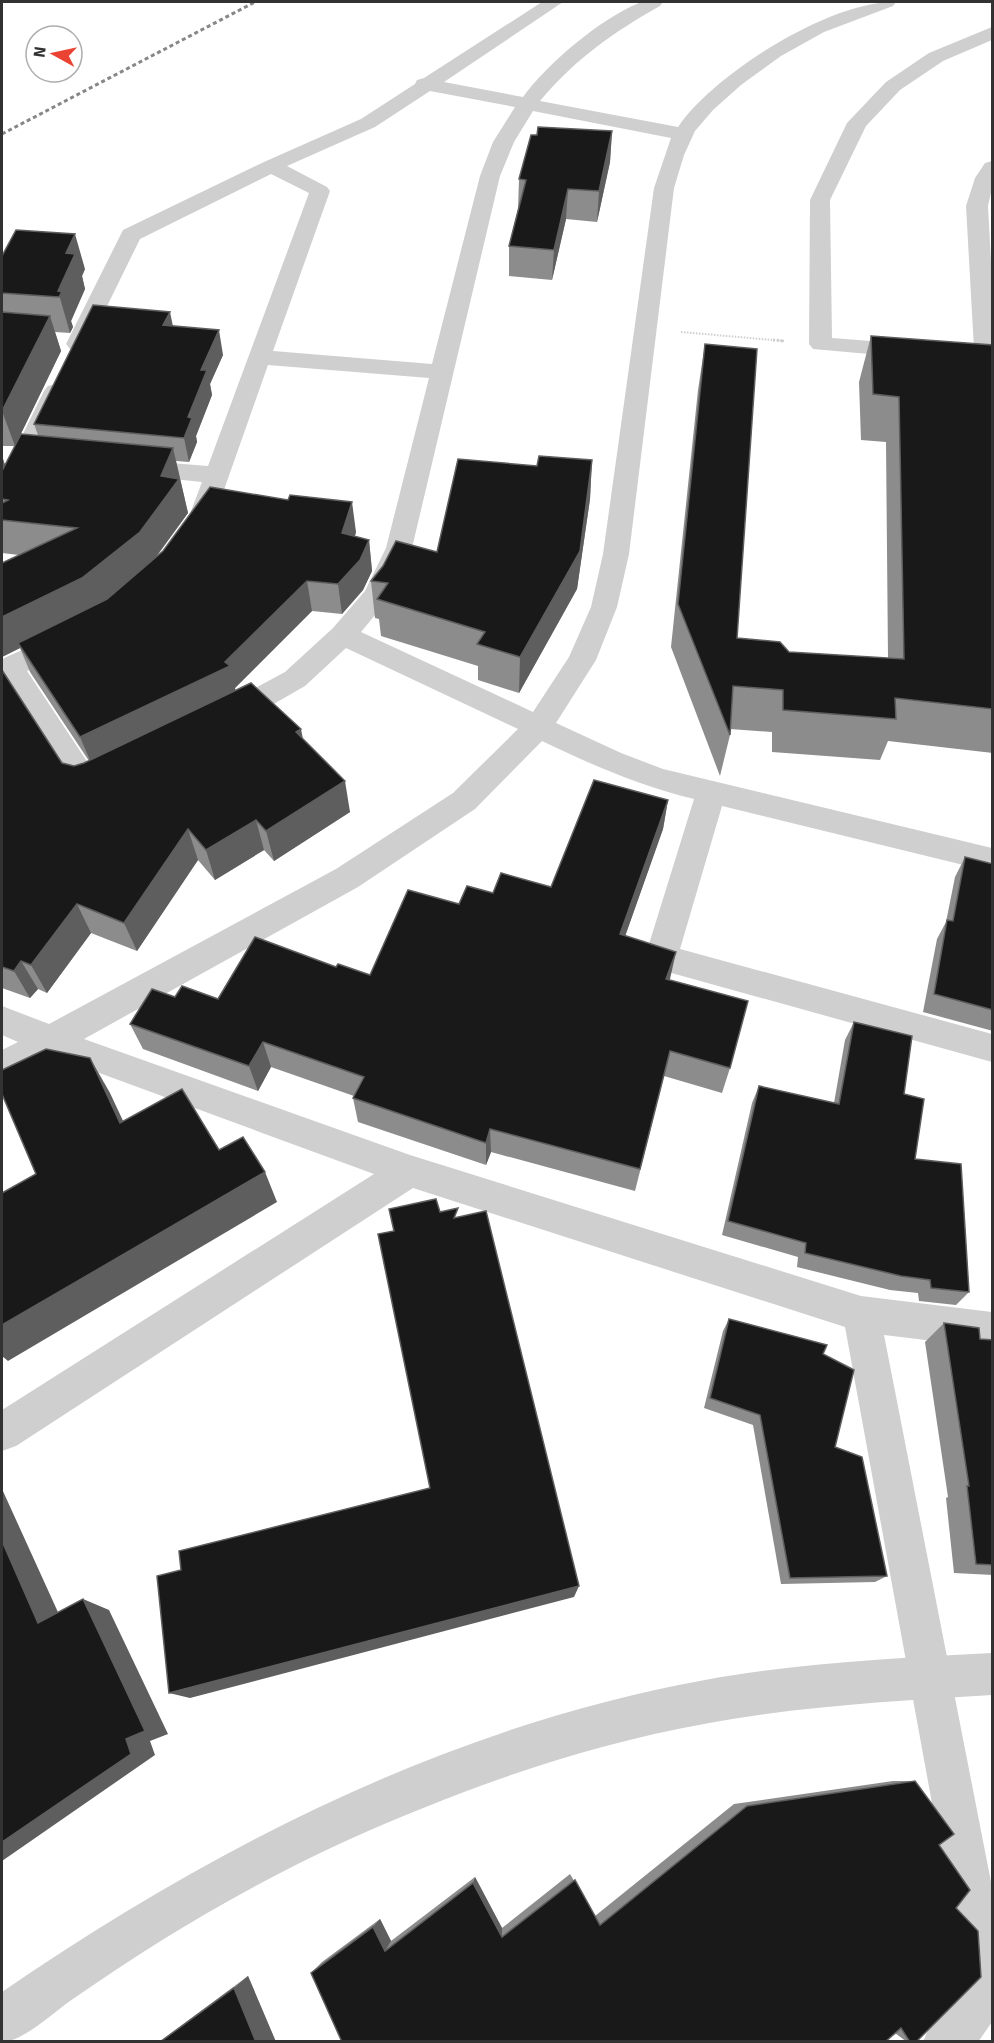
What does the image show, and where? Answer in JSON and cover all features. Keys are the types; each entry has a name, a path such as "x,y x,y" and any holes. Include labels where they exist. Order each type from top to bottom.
{"street":[{"path":"2,502 67,369 68,342 131,236 271,166 368,123 424,84 554,2"},
{"path":"201,729 295,679 343,634 376,596 399,548 490,176 505,139 527,104 551,76 585,44 626,16 654,2"},
{"path":"2,1067 347,878 464,801 539,726 582,660 604,607 616,554 664,188 683,134 705,108 743,72 787,44 833,20 887,2"},
{"path":"993,33 936,57 893,87 857,123 820,200 821,344 989,357 977,206 985,178 993,167"},
{"path":"424,84 683,134"},
{"path":"180,548 200,520 320,191 271,166"},
{"path":"259,357 442,372"},
{"path":"114,466 215,476"},
{"path":"84,631 10,667 86,784 128,764"},
{"path":"343,634 649,776 993,860"},
{"path":"711,792 661,957 993,1048"},
{"path":"2,1020 410,1171 861,1314 993,1330"},
{"path":"2,1432 410,1171"},
{"path":"861,1314 928,1677 986,1973 975,2007 947,2042"},
{"path":"2,2020 54,1982 226,1877 392,1796 549,1741 688,1705 758,1694 928,1677 993,1674"}],"path":[{"path":"680,332 821,344"}],"building":[{"path":"538,127 612,131 599,191 568,189 554,250 509,246 526,180 519,179 531,135 537,135"},
{"path":"16,230 75,234 66,253 75,254 58,291 62,292 59,297 2,293 2,256"},
{"path":"93,305 170,312 163,325 219,330 201,370 207,370 188,417 192,418 184,438 34,424"},
{"path":"2,312 50,316 2,411"},
{"path":"871,336 993,345 993,709 895,698 896,719 783,710 783,690 733,686 730,735 678,604 705,344 757,349 737,638 780,642 789,652 904,659 899,397 873,394"},
{"path":"21,434 173,448 161,476 179,479 140,532 82,578 2,617 2,563 77,528 2,520 2,503 8,500 2,499 2,471"},
{"path":"539,456 592,460 580,551 520,657 477,644 485,632 377,599 388,583 371,581 383,566 396,541 437,552 458,459 537,466"},
{"path":"210,487 288,500 290,495 352,502 342,533 369,540 360,560 338,584 307,581 225,662 230,666 80,737 18,643 107,599 163,551"},
{"path":"2,670 62,763 74,766 84,763 251,683 301,729 296,732 345,781 266,831 256,820 206,850 188,829 124,923 77,904 31,965 21,961 14,971 2,967"},
{"path":"594,780 668,800 620,934 676,952 666,979 748,1001 730,1068 670,1051 640,1169 490,1129 486,1143 353,1098 364,1077 263,1042 249,1066 130,1024 152,989 175,997 182,986 218,999 255,937 336,967 338,964 370,975 408,890 459,904 467,886 493,893 501,873 551,887"},
{"path":"965,857 993,864 993,1010 934,994 947,920 953,921"},
{"path":"854,1022 912,1036 904,1094 924,1099 915,1159 961,1164 969,1292 931,1288 930,1280 901,1276 805,1253 806,1243 728,1221 759,1086 839,1104"},
{"path":"46,1049 90,1058 120,1123 182,1089 219,1150 243,1137 265,1172 2,1325 2,1193 36,1174 2,1094 2,1070"},
{"path":"436,1199 440,1212 458,1208 454,1218 486,1211 579,1586 169,1693 157,1576 181,1570 179,1551 430,1488 378,1234 394,1231 389,1209"},
{"path":"729,1319 827,1345 823,1354 854,1370 835,1447 862,1457 887,1576 790,1578 760,1415 710,1398"},
{"path":"944,1323 979,1328 980,1339 993,1340 993,1565 976,1564 967,1486 969,1486"},
{"path":"2,1541 38,1623 83,1599 145,1731 126,1739 131,1754 2,1842"},
{"path":"915,1781 954,1834 939,1845 970,1890 956,1908 978,1931 981,1977 916,2042 910,2042 901,2028 885,2042 342,2042 311,1973 373,1927 385,1951 473,1883 502,1937 575,1880 600,1925 747,1806"},
{"path":"234,1988 256,2042 160,2042"}],"railway":[{"path":"2,134 255,2"}]}
